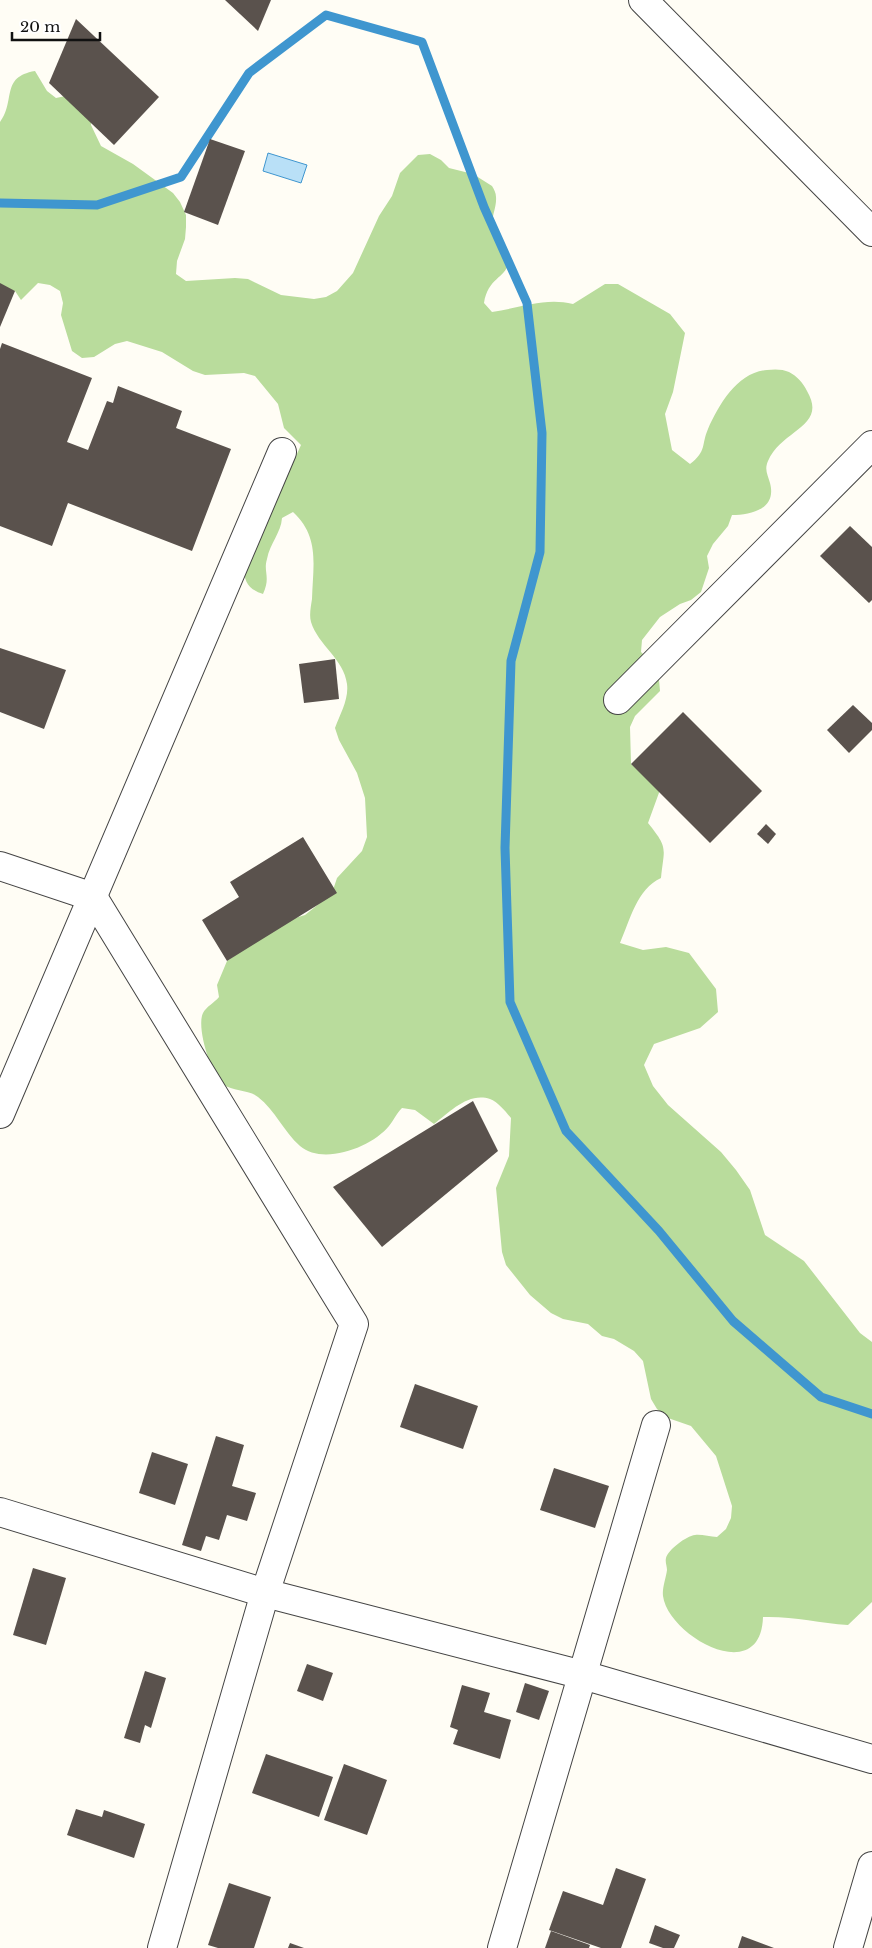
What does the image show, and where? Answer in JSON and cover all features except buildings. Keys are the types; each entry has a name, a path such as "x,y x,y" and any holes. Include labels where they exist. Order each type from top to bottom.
{"street":[{"path":"643,0 872,232"},
{"path":"618,700 872,445"},
{"path":"0,1114 282,452"},
{"path":"0,866 93,897 354,1324 265,1593 162,1948"},
{"path":"502,1948 656,1424"},
{"path":"0,1512 265,1593 583,1675 872,1759"},
{"path":"848,1948 872,1866"}],"green space":[{"path":"35,71 47,91 56,98 80,93 92,113 91,125 101,146 133,164 173,193 180,202 186,215 186,227 185,239 177,261 176,274 186,281 248,279 281,295 314,299 326,297 337,291 353,273 379,216 392,196 400,173 418,155 430,154 441,160 449,168 473,174 492,186 495,191 496,201 493,227 496,236 506,251 508,264 504,272 489,288 486,295 484,303 492,312 542,302 573,304 605,284 618,284 670,314 685,333 673,392 665,414 672,450 690,464 703,448 708,429 724,400 738,383 747,377 767,370 784,370 797,378 807,391 812,403 812,413 808,421 775,450 768,461 766,470 770,483 770,499 766,505 754,512 732,515 728,526 713,544 707,556 709,568 701,592 691,600 680,604 660,617 642,640 641,652 658,669 660,691 635,716 630,727 631,764 660,790 648,823 659,838 664,854 661,878 653,883 640,897 620,943 643,950 666,947 689,953 716,989 718,1012 700,1028 654,1044 644,1065 653,1086 668,1105 721,1152 736,1170 750,1190 765,1235 804,1261 860,1333 872,1342 872,1602 848,1625 763,1617 758,1638 747,1649 732,1652 714,1648 696,1639 680,1626 669,1611 663,1596 667,1555 678,1544 691,1536 717,1537 726,1529 731,1518 732,1506 716,1456 691,1426 668,1418 657,1409 651,1399 643,1361 634,1351 614,1339 602,1336 588,1324 563,1319 551,1313 530,1295 506,1265 502,1252 496,1188 509,1156 511,1118 499,1105 490,1099 474,1098 460,1104 434,1124 415,1110 402,1108 389,1126 371,1141 347,1151 321,1154 310,1152 300,1146 264,1102 254,1094 227,1087 218,1079 206,1050 201,1020 204,1011 219,997 217,985 227,961 282,922 305,915 325,899 333,890 337,878 362,851 367,837 365,798 357,773 339,740 335,728 345,701 347,684 341,667 319,638 311,622 313,552 308,531 293,512 282,518 280,528 268,553 266,564 267,579 263,594 250,587 246,581 244,567 278,472 296,456 301,445 284,428 278,404 255,376 244,373 205,375 193,371 162,352 127,341 115,344 94,357 82,358 72,351 61,315 63,303 60,291 50,285 38,283 21,300 15,291 0,288 0,122 5,114 13,84 24,74"}],"water":[{"path":"268,153 307,165 301,183 263,171"}],"waterway":[{"path":"0,203 97,205 181,177 249,73 326,15 422,42 484,207 527,303 542,433 540,552 511,661 505,848 510,1002 566,1131 659,1231 733,1321 821,1397 872,1414"}]}
